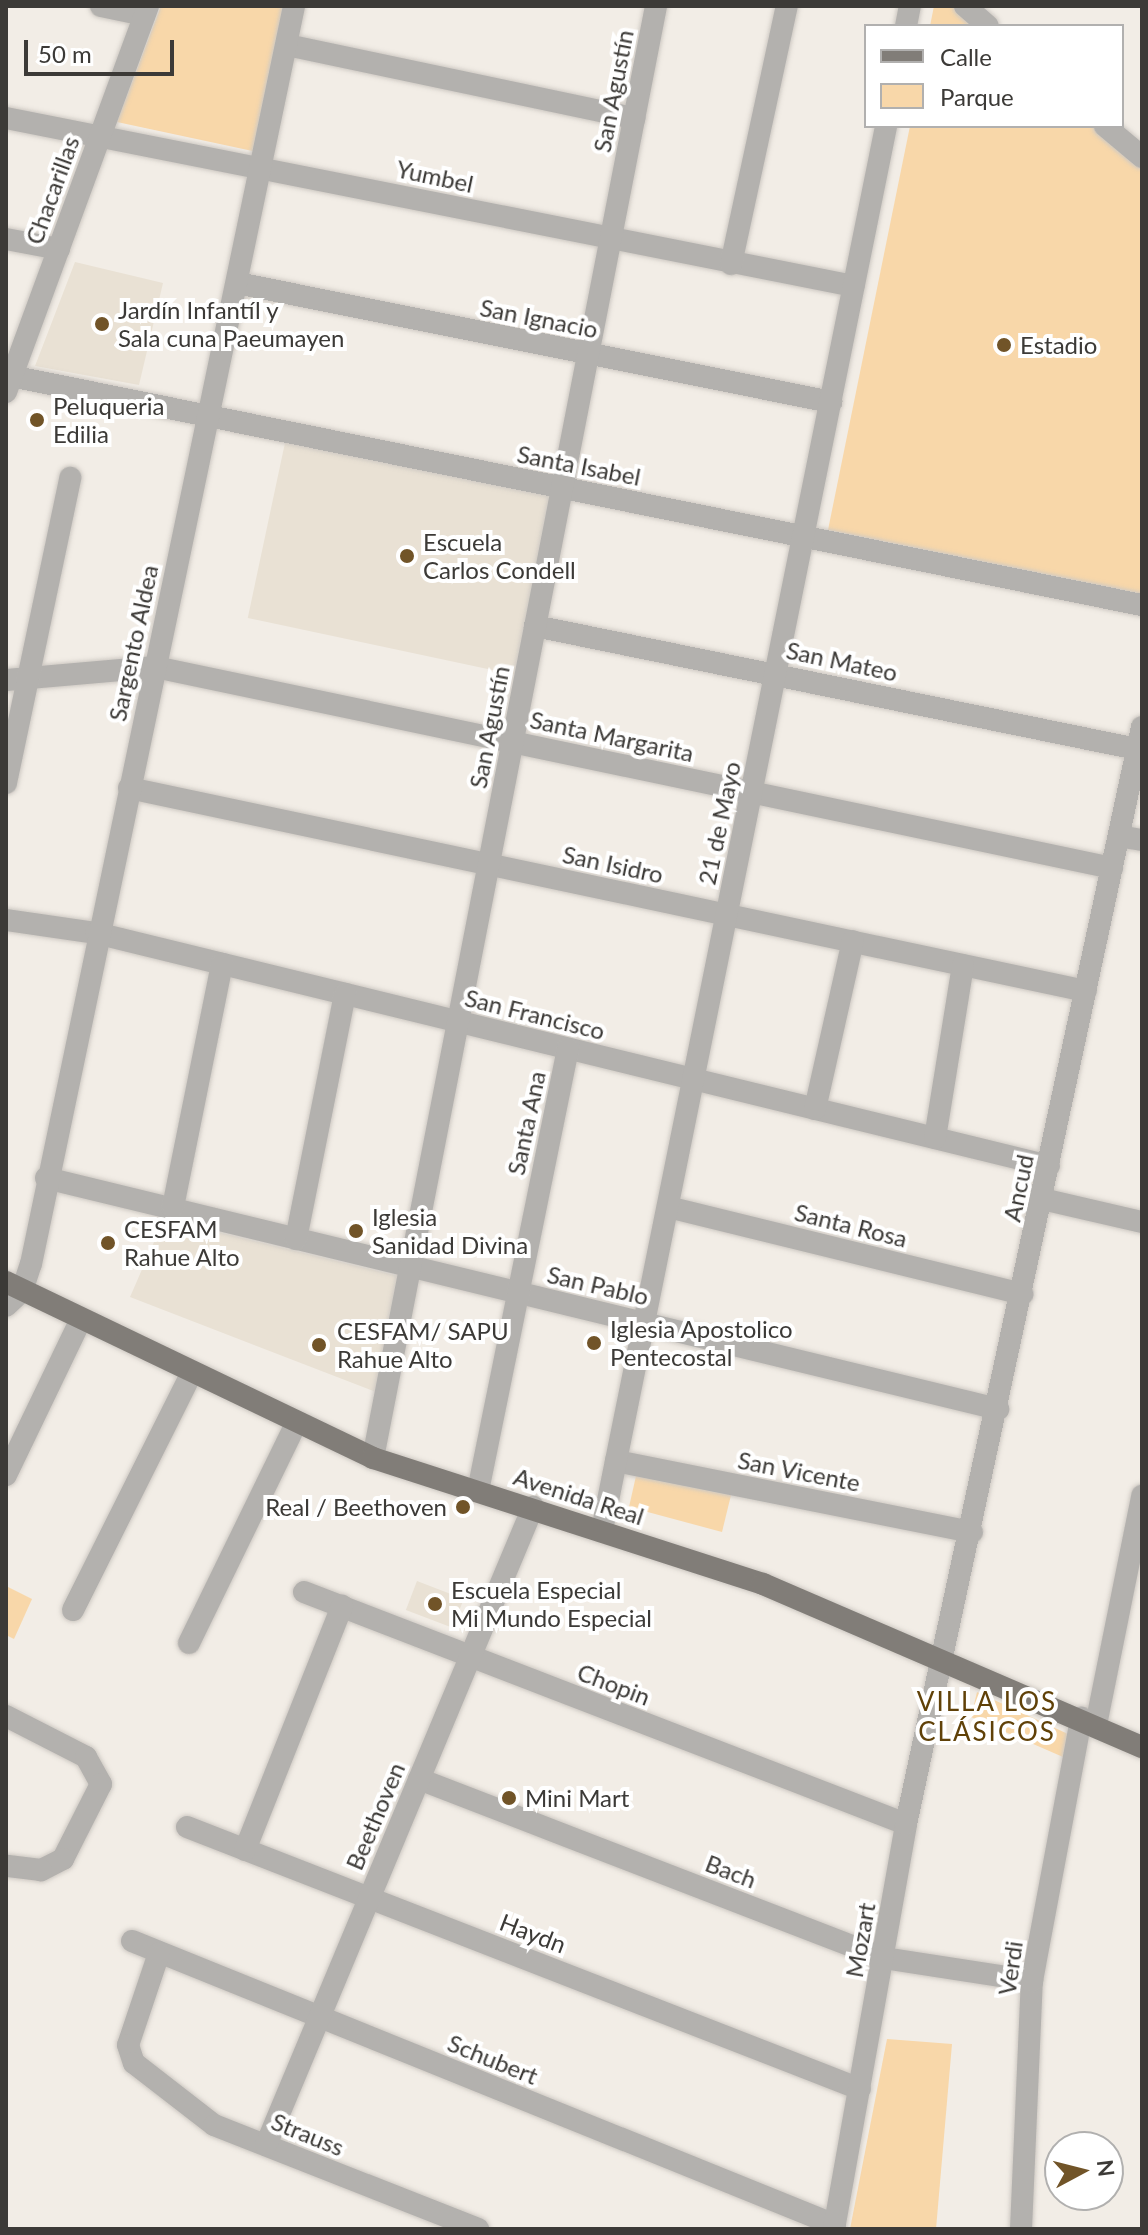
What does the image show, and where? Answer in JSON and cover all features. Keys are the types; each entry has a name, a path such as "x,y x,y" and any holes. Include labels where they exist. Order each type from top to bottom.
{"main road":[{"name":"Avenida Real","path":"11,1293 81,1319 373,1458 533,1507 763,1584 1088,1721 1142,1747"}],"street":[{"path":"101,6 146,10"},
{"name":"Sargento Aldea","path":"11,1293 46,1178 294,6"},
{"name":"San Agustín","path":"373,1458 656,6"},
{"path":"731,264 787,6"},
{"path":"965,6 986,24"},
{"name":"Chacarillas","path":"8,381 146,10"},
{"path":"287,45 634,118"},
{"name":"Yumbel","path":"6,118 261,166 731,264 854,286"},
{"name":"21 de Mayo","path":"602,1530 886,128"},
{"path":"1107,128 1142,157"},
{"path":"6,239 59,249"},
{"name":"San Ignacio","path":"237,283 831,402"},
{"name":"Santa Isabel","path":"8,381 208,416 1142,605"},
{"path":"6,783 70,478"},
{"name":"San Mateo","path":"535,626 776,674 1140,738"},
{"name":"Santa Margarita","path":"6,680 155,667 1112,868"},
{"name":"Ancud","path":"945,1661 1140,738"},
{"name":"San Isidro","path":"129,788 1086,991"},
{"path":"1119,836 1142,840"},
{"name":"San Francisco","path":"6,920 96,933 1049,1166"},
{"path":"815,1109 853,941"},
{"path":"173,1207 222,964"},
{"path":"935,1138 963,965"},
{"path":"296,1239 345,994"},
{"name":"Santa Ana","path":"478,1491 568,1049"},
{"name":"San Pablo","path":"46,1178 998,1409"},
{"path":"1042,1199 1142,1222"},
{"name":"Santa Rosa","path":"668,1207 1022,1294"},
{"path":"6,1475 81,1319"},
{"path":"73,1610 192,1372"},
{"path":"189,1643 297,1422"},
{"name":"San Vicente","path":"616,1461 972,1532"},
{"name":"Verdi","path":"1021,2229 1032,1981 1088,1721 1141,1505"},
{"name":"Beethoven","path":"266,2145 533,1507"},
{"name":"Chopin","path":"304,1592 906,1824"},
{"path":"245,1850 342,1606"},
{"name":"Mozart","path":"834,2227 906,1824 945,1661"},
{"path":"6,1716 86,1757 100,1777 101,1792 71,1849 52,1867 6,1866"},
{"name":"Bach","path":"419,1779 884,1958 1032,1981"},
{"name":"Haydn","path":"187,1827 860,2089"},
{"name":"Schubert","path":"132,1941 834,2227"},
{"name":"Strauss","path":"159,1953 128,2045 134,2063 214,2125 472,2228"}],"shaded area":[{"name":"Jardín Infantíl y Sala cuna Paeumayen","path":"75,262 163,283 139,385 35,366"},
{"name":"Escuela Carlos Condell","path":"286,438 563,497 525,677 248,618"},
{"name":"CESFAM/ SAPU Rahue Alto","path":"164,1219 398,1276 376,1392 130,1297"},
{"name":"Escuela Especial Mi Mundo Especial","path":"417,1581 464,1599 453,1628 406,1610"}],"green space":[{"path":"161,6 283,6 257,152 117,122"},
{"path":"934,6 958,6 980,24 930,24"},
{"name":"Estadio","path":"910,128 1103,128 1142,160 1142,594 828,530"},
{"path":"636,1476 732,1491 722,1532 629,1507"},
{"path":"6,1586 32,1599 14,1639 6,1635"},
{"path":"977,1692 1068,1734 1063,1757 971,1717"},
{"path":"887,2039 952,2044 936,2229 850,2229"}],"place":[{"name":"Jardín Infantíl y Sala cuna Paeumayen","path":"102,324"},
{"name":"Estadio","path":"1004,345"},
{"name":"Peluqueria Edilia","path":"37,420"},
{"name":"Escuela Carlos Condell","path":"407,556"},
{"name":"Iglesia Sanidad Divina","path":"356,1231"},
{"name":"CESFAM Rahue Alto","path":"108,1243"},
{"name":"Iglesia Apostolico Pentecostal","path":"594,1343"},
{"name":"CESFAM/ SAPU Rahue Alto","path":"319,1345"},
{"name":"Real / Beethoven","path":"463,1507"},
{"name":"Escuela Especial Mi Mundo Especial","path":"435,1604"},
{"name":"Mini Mart","path":"509,1798"}],"district":[{"name":"VILLA LOS CLÁSICOS","path":"987,1717"}]}
